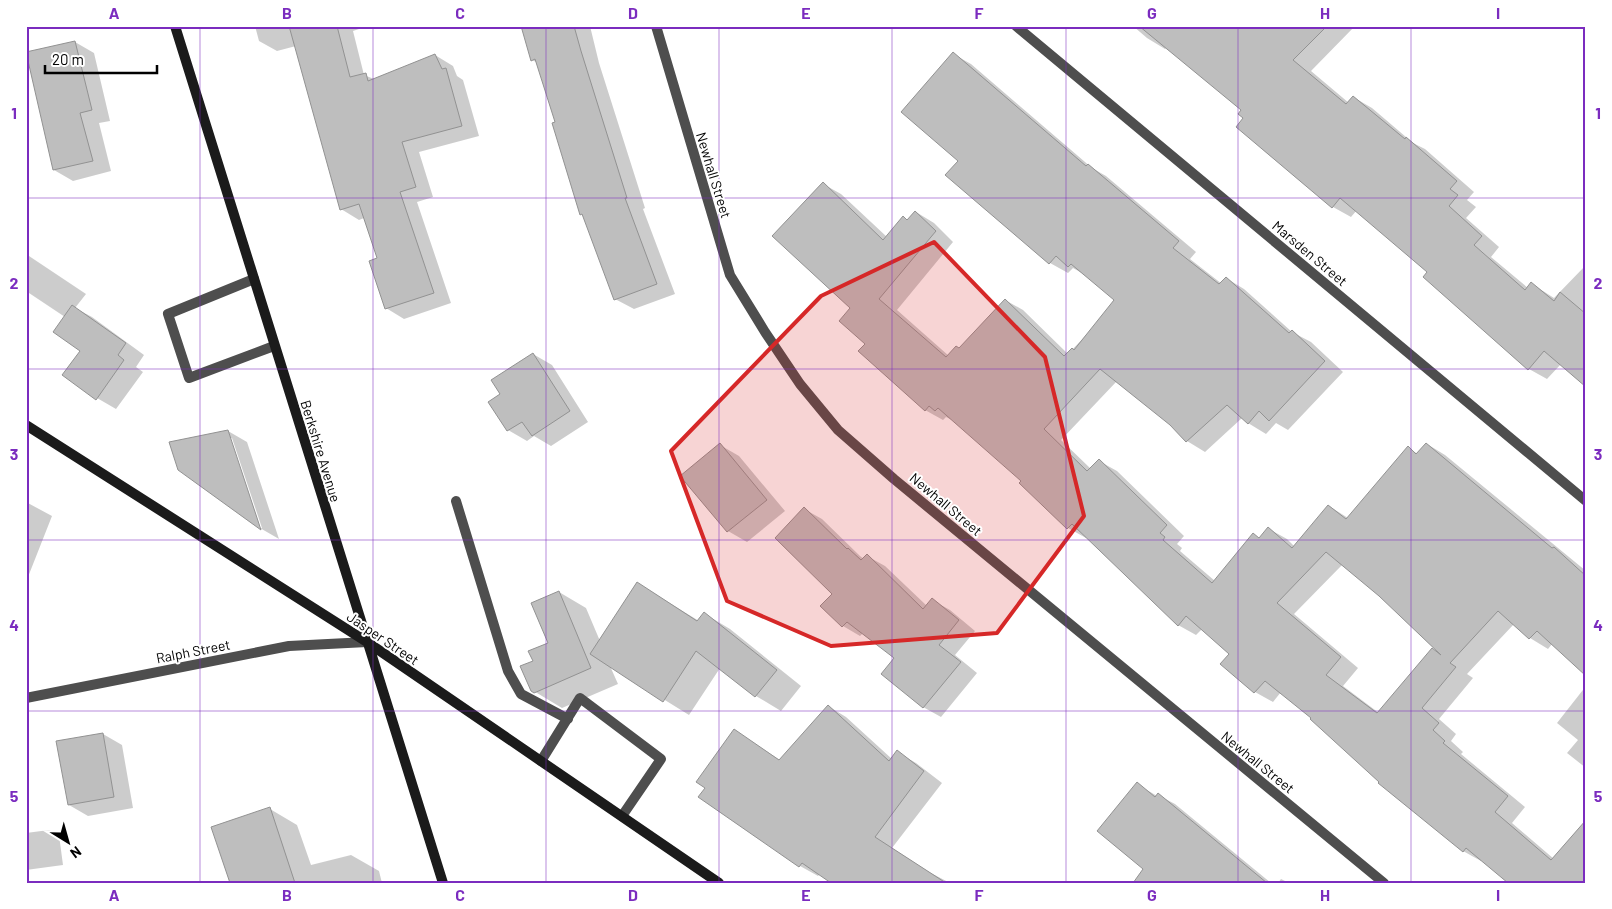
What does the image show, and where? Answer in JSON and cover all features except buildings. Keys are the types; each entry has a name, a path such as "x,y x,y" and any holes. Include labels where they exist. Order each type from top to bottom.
{"main road":[{"name":"Berkshire Avenue","path":"175,26 443,883"},
{"name":"Jasper Street","path":"26,425 367,642 719,883"}],"street":[{"name":"Newhall Street","path":"656,26 730,275 800,384 838,430 894,479 1384,883"},
{"name":"Marsden Street","path":"1016,26 1586,501"},
{"path":"254,279 168,314 189,378 274,346"},
{"path":"456,501 508,671 521,694 568,720"},
{"name":"Ralph Street","path":"26,698 289,646 367,642"},
{"path":"541,761 580,698 661,759 622,816"}],"highlighted area":[{"path":"934,242 1045,357 1084,516 997,633 831,646 727,601 671,451 821,296"}]}
